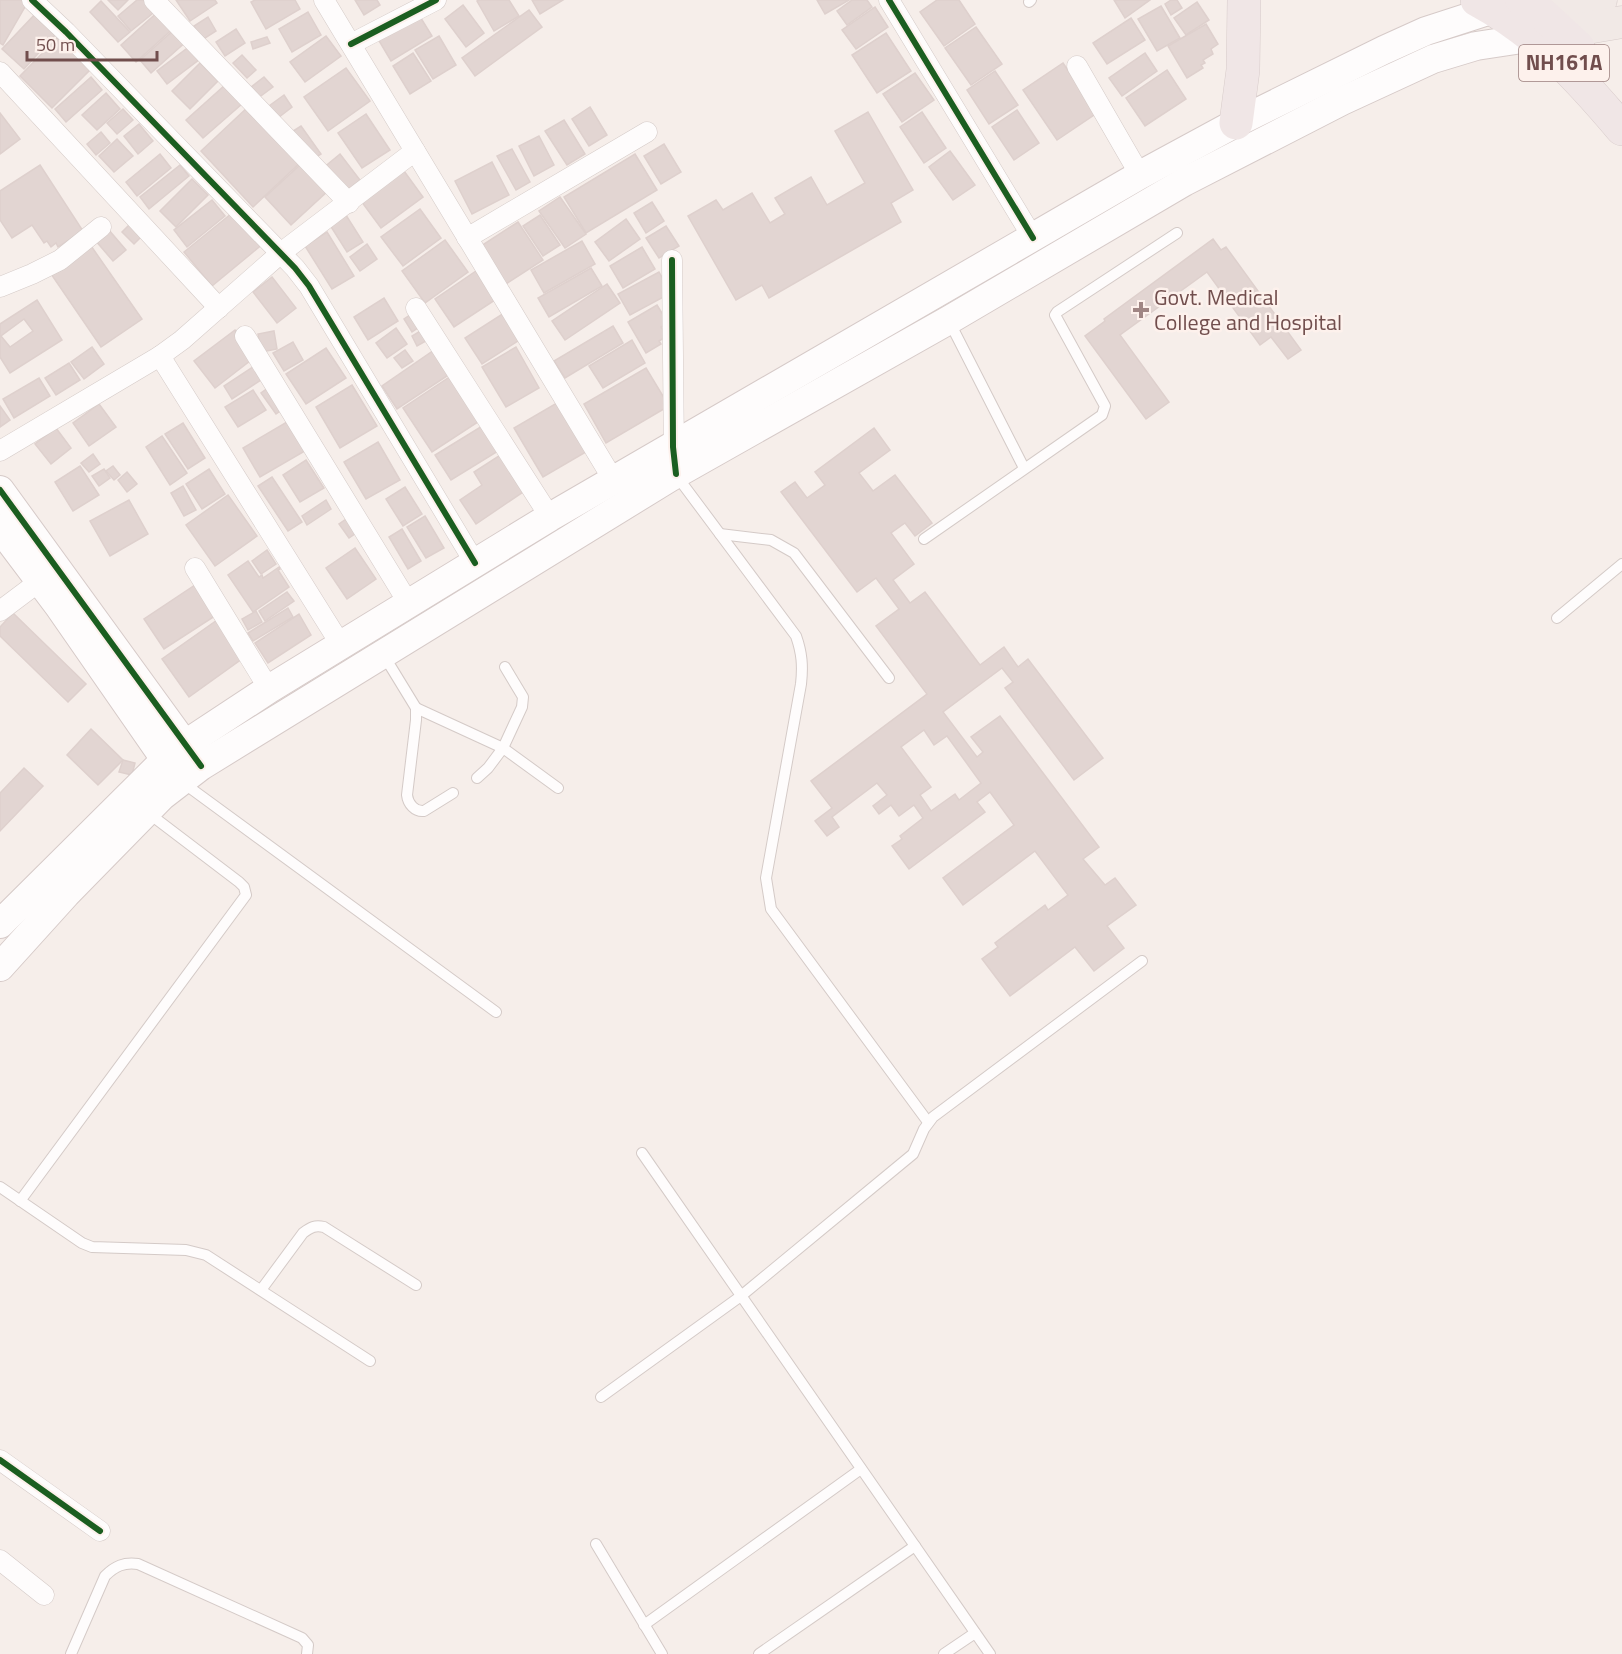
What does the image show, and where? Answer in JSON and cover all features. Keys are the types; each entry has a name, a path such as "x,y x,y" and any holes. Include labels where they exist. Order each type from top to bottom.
{"highway":[{"path":"1236,123 1243,70 1244,0"},
{"name":"NH161A","path":"1522,15 1622,94"},
{"name":"NH161A","path":"1522,15 1622,129"}],"main road":[{"path":"8,929 66,894 147,812 182,763 383,653 675,461 1033,238 1236,123 1426,31 1601,0"},
{"path":"0,967 8,929 182,763 269,688 550,517 614,481 675,461 949,320 1184,182 1392,76 1433,59 1476,46 1522,15 1622,22"},
{"path":"0,490 182,763"},
{"path":"0,528 182,763"}],"street":[{"path":"32,0 282,252 309,286 475,563"},
{"path":"154,0 349,203"},
{"path":"324,0 614,481"},
{"path":"889,0 1033,238"},
{"path":"351,44 432,1"},
{"path":"1077,66 1140,176"},
{"path":"2,76 219,308"},
{"path":"467,238 647,132"},
{"path":"0,451 160,356 182,340 282,252 415,151"},
{"path":"0,287 60,260 101,227"},
{"path":"672,260 675,461"},
{"path":"416,308 550,517"},
{"path":"245,336 410,604"},
{"path":"160,356 341,645"},
{"path":"195,568 269,688"},
{"path":"0,611 40,581"},
{"path":"0,1460 100,1531"},
{"path":"0,1560 44,1595"}],"lane":[{"path":"924,539 1102,415 1104,406 1055,315 1177,233"},
{"path":"949,320 1023,468"},
{"path":"675,461 720,534 796,636 801,650 803,664 801,684 766,879 771,909 928,1122"},
{"path":"720,534 771,540 794,553 889,678"},
{"path":"1557,618 1622,564"},
{"path":"383,653 416,708 408,800 416,809 424,811 453,793"},
{"path":"477,778 503,748 523,702 523,697 505,667"},
{"path":"416,708 503,748 558,788"},
{"path":"182,763 496,1012"},
{"path":"20,1201 246,895 246,891 239,882 147,812"},
{"path":"601,1397 741,1296 913,1154 928,1122 1142,961"},
{"path":"642,1153 990,1654"},
{"path":"0,1187 82,1243 92,1247 196,1251 206,1255 370,1361"},
{"path":"261,1290 303,1233 318,1226 324,1227 416,1285"},
{"path":"644,1625 861,1469"},
{"path":"596,1544 662,1654"},
{"path":"759,1654 915,1546"},
{"path":"71,1654 105,1576 112,1569 130,1563 138,1564 302,1638 308,1645 307,1654"},
{"path":"944,1654 975,1633"}],"building":[{"path":"0,0 29,0 3,45 0,43"},
{"path":"108,0 128,0 118,10"},
{"path":"137,0 149,0 157,10 131,31 118,16"},
{"path":"176,0 215,0 217,3 190,21"},
{"path":"255,0 295,0 300,9 266,29 251,2"},
{"path":"355,0 377,0 380,5 364,15"},
{"path":"509,0 519,16 494,31 477,1"},
{"path":"532,0 563,0 540,14"},
{"path":"817,0 849,0 825,14"},
{"path":"852,0 867,0 872,7 847,25 837,11"},
{"path":"937,0 959,0 975,24 944,46 920,12"},
{"path":"1114,0 1150,0 1125,18"},
{"path":"1171,0 1177,0 1182,8 1171,15 1165,4"},
{"path":"101,1 130,32 118,42 90,12"},
{"path":"1197,2 1209,20 1186,35 1174,18"},
{"path":"463,5 484,33 466,47 445,19"},
{"path":"1161,6 1180,38 1157,51 1138,19"},
{"path":"875,7 888,27 856,49 842,30"},
{"path":"161,9 176,26 136,62 121,45"},
{"path":"529,10 542,27 475,76 462,58"},
{"path":"308,12 321,35 292,52 279,29"},
{"path":"36,13 57,33 24,69 2,49"},
{"path":"419,15 432,36 391,61 378,39"},
{"path":"208,17 216,31 202,40 194,26"},
{"path":"1131,18 1145,40 1107,64 1093,43"},
{"path":"1206,24 1218,44 1211,49 1213,54 1203,60 1205,63 1201,65 1203,68 1187,78 1168,46"},
{"path":"177,27 188,40 151,73 140,60"},
{"path":"976,27 1002,64 971,85 945,48"},
{"path":"236,29 245,43 225,56 216,42"},
{"path":"886,33 911,71 877,93 852,55"},
{"path":"326,36 341,56 305,82 290,62"},
{"path":"439,36 456,65 433,79 415,50"},
{"path":"58,37 90,70 52,108 20,76"},
{"path":"267,37 270,43 253,49 251,42"},
{"path":"190,46 200,59 167,84 157,71"},
{"path":"413,53 431,81 410,94 393,66"},
{"path":"1145,53 1157,71 1122,96 1109,78"},
{"path":"242,55 256,70 247,78 233,63"},
{"path":"200,63 218,81 190,109 172,91"},
{"path":"1063,63 1097,113 1057,140 1023,90"},
{"path":"346,68 370,101 328,131 304,97"},
{"path":"1167,70 1186,99 1145,126 1126,98"},
{"path":"995,71 1018,105 989,124 967,90"},
{"path":"915,73 934,100 902,122 883,94"},
{"path":"91,77 102,90 66,122 55,109"},
{"path":"264,77 273,87 254,101 246,91"},
{"path":"225,85 242,104 203,138 186,120"},
{"path":"106,93 120,109 97,130 82,115"},
{"path":"284,95 292,107 274,121 265,109"},
{"path":"250,105 302,161 253,207 201,151"},
{"path":"590,107 607,135 589,146 572,119"},
{"path":"123,109 133,120 117,134 107,123"},
{"path":"1017,110 1039,143 1014,160 992,127"},
{"path":"868,112 913,190 891,203 901,222 769,298 762,285 736,300 688,216 716,200 723,210 752,193 770,223 785,214 775,198 811,177 827,205 865,183 835,131"},
{"path":"922,112 946,148 924,163 900,127"},
{"path":"0,113 20,139 0,154"},
{"path":"366,114 390,150 362,168 338,133"},
{"path":"564,120 585,154 567,165 545,131"},
{"path":"139,124 153,141 138,154 124,136"},
{"path":"301,126 321,154 310,161 290,133"},
{"path":"101,132 110,143 96,155 87,144"},
{"path":"539,136 554,165 534,176 519,146"},
{"path":"117,139 133,156 114,172 99,156"},
{"path":"664,144 681,172 661,184 644,156"},
{"path":"512,149 530,182 516,190 497,156"},
{"path":"950,151 975,185 953,200 929,167"},
{"path":"160,154 171,168 137,196 126,182"},
{"path":"340,154 360,180 343,193 323,168"},
{"path":"635,154 657,190 586,233 564,197"},
{"path":"303,162 329,190 291,225 265,197"},
{"path":"492,162 509,195 472,214 455,181"},
{"path":"40,165 83,231 58,247 56,243 51,247 47,241 44,243 32,225 12,238 0,220 0,191"},
{"path":"180,165 189,176 149,209 140,197"},
{"path":"404,171 423,197 381,228 361,201"},
{"path":"192,179 208,195 176,227 160,211"},
{"path":"560,197 586,234 565,248 539,211"},
{"path":"212,200 225,216 187,247 174,230"},
{"path":"652,202 664,221 646,233 634,213"},
{"path":"237,209 264,243 212,286 184,252"},
{"path":"420,209 441,238 403,266 381,237"},
{"path":"344,212 363,242 347,252 328,222"},
{"path":"540,215 560,245 543,256 523,226"},
{"path":"626,219 640,239 609,261 595,242"},
{"path":"518,222 543,260 506,284 481,246"},
{"path":"131,223 143,235 134,244 122,232"},
{"path":"666,226 679,246 659,258 646,238"},
{"path":"108,229 126,250 113,261 95,240"},
{"path":"327,232 354,276 332,289 305,246"},
{"path":"1213,239 1221,250 1226,247 1301,350 1288,359 1271,337 1260,345 1207,272 1120,335 1169,402 1146,419 1085,336 1105,321 1104,319"},
{"path":"445,240 468,272 425,303 402,271"},
{"path":"582,241 595,264 544,293 531,270"},
{"path":"89,243 142,319 101,347 49,271"},
{"path":"367,244 377,259 360,271 350,257"},
{"path":"642,247 655,269 623,288 610,266"},
{"path":"591,268 602,286 549,317 538,298"},
{"path":"476,271 495,300 454,327 435,299"},
{"path":"659,272 671,293 630,315 618,294"},
{"path":"272,277 296,308 277,323 253,292"},
{"path":"607,284 620,303 565,340 552,321"},
{"path":"384,298 398,321 368,340 354,317"},
{"path":"37,300 62,340 10,373 0,357 0,324","holes":["24,319 33,331 10,347 1,336"]},
{"path":"657,305 668,323 661,327 667,336 659,341 661,344 646,353 628,322"},
{"path":"416,311 425,323 412,332 404,319"},
{"path":"504,313 521,339 482,364 465,338"},
{"path":"613,326 623,343 565,378 554,361"},
{"path":"427,327 433,337 417,346 412,336"},
{"path":"396,328 407,344 387,358 376,343"},
{"path":"235,330 255,357 215,388 194,361"},
{"path":"274,331 277,349 261,352 258,334"},
{"path":"632,340 645,363 603,388 589,366"},
{"path":"293,342 303,360 284,371 273,353"},
{"path":"92,347 104,364 84,379 71,362"},
{"path":"516,347 539,388 506,407 482,367"},
{"path":"326,348 346,378 306,404 286,374"},
{"path":"437,348 453,372 397,409 382,386"},
{"path":"405,350 413,361 402,368 394,358"},
{"path":"69,363 80,380 56,395 45,378"},
{"path":"259,363 267,376 232,399 224,386"},
{"path":"646,368 669,406 606,443 584,404"},
{"path":"454,374 484,418 432,452 403,408"},
{"path":"39,378 50,396 14,418 3,399"},
{"path":"272,385 287,406 276,414 261,393"},
{"path":"352,385 377,426 340,448 316,407"},
{"path":"253,390 266,410 238,427 225,407"},
{"path":"562,400 591,449 543,477 514,428"},
{"path":"99,404 116,427 89,446 73,423"},
{"path":"0,406 10,420 0,427"},
{"path":"292,419 310,448 260,477 243,448"},
{"path":"183,423 205,458 188,469 165,434"},
{"path":"487,423 503,448 451,480 435,455"},
{"path":"56,428 71,448 51,464 35,444"},
{"path":"874,428 890,450 859,473 873,491 895,475 932,523 915,536 905,523 891,533 914,564 893,580 910,603 925,592 980,665 1004,647 1018,667 1028,659 1103,758 1074,780 1005,688 1013,682 1002,668 943,712 977,757 983,752 971,737 1000,716 1099,847 1083,859 1105,885 1115,878 1136,905 1107,926 1124,948 1094,971 1075,947 1010,996 982,959 998,947 995,943 1045,905 1048,910 1068,895 1035,851 963,905 943,878 1014,825 990,792 977,802 985,812 909,869 892,846 902,839 900,836 923,818 914,805 899,816 891,805 879,814 873,806 887,795 877,783 832,817 839,827 827,836 815,821 832,808 811,781 927,694 876,626 899,609 876,578 857,592 781,492 795,482 807,498 825,485 815,472","holes":["924,730 934,745 947,736 981,783 959,800 955,794 931,811 920,795 931,787 901,747"]},
{"path":"162,436 187,473 170,485 146,447"},
{"path":"378,442 400,480 366,499 344,462"},
{"path":"505,452 529,488 476,524 460,500 482,485 474,472"},
{"path":"93,454 100,464 89,472 81,463"},
{"path":"306,460 324,488 300,502 283,475"},
{"path":"80,466 99,495 73,511 55,482"},
{"path":"113,466 120,475 114,480 106,471"},
{"path":"104,469 110,478 99,486 92,476"},
{"path":"209,469 225,494 202,509 186,484"},
{"path":"127,472 137,484 127,492 118,480"},
{"path":"272,477 302,522 288,531 258,486"},
{"path":"183,486 196,510 184,516 171,493"},
{"path":"405,487 422,514 403,526 386,499"},
{"path":"228,495 257,536 215,566 186,525"},
{"path":"129,500 148,534 110,556 90,521"},
{"path":"326,500 331,509 307,525 302,516"},
{"path":"352,515 362,529 349,538 339,524"},
{"path":"425,516 444,548 426,558 407,527"},
{"path":"402,529 421,561 408,569 389,537"},
{"path":"355,548 376,579 347,599 326,568"},
{"path":"267,550 276,564 261,574 252,561"},
{"path":"248,561 259,577 262,575 263,578 279,567 278,570 289,587 253,612 228,575"},
{"path":"198,583 218,614 164,649 144,619"},
{"path":"287,592 294,601 265,621 259,611"},
{"path":"288,608 293,617 253,641 248,633"},
{"path":"256,611 262,622 248,630 242,619"},
{"path":"13,613 86,684 68,702 0,636 0,627"},
{"path":"299,614 311,635 268,663 255,643"},
{"path":"220,618 246,656 189,697 162,659"},
{"path":"91,729 123,760 98,785 67,755"},
{"path":"123,760 135,763 132,775 119,772"},
{"path":"24,768 43,786 0,831 0,793"}],"cycle path":[{"path":"32,0 66,32 295,268 309,286 475,563"},
{"path":"351,44 436,0"},
{"path":"889,0 1033,238"},
{"path":"672,260 673,447 676,474"},
{"path":"0,490 201,766"},
{"path":"0,1460 100,1531"}],"place":[{"name":"Govt. Medical College and Hospital","path":"1141,310"}]}
